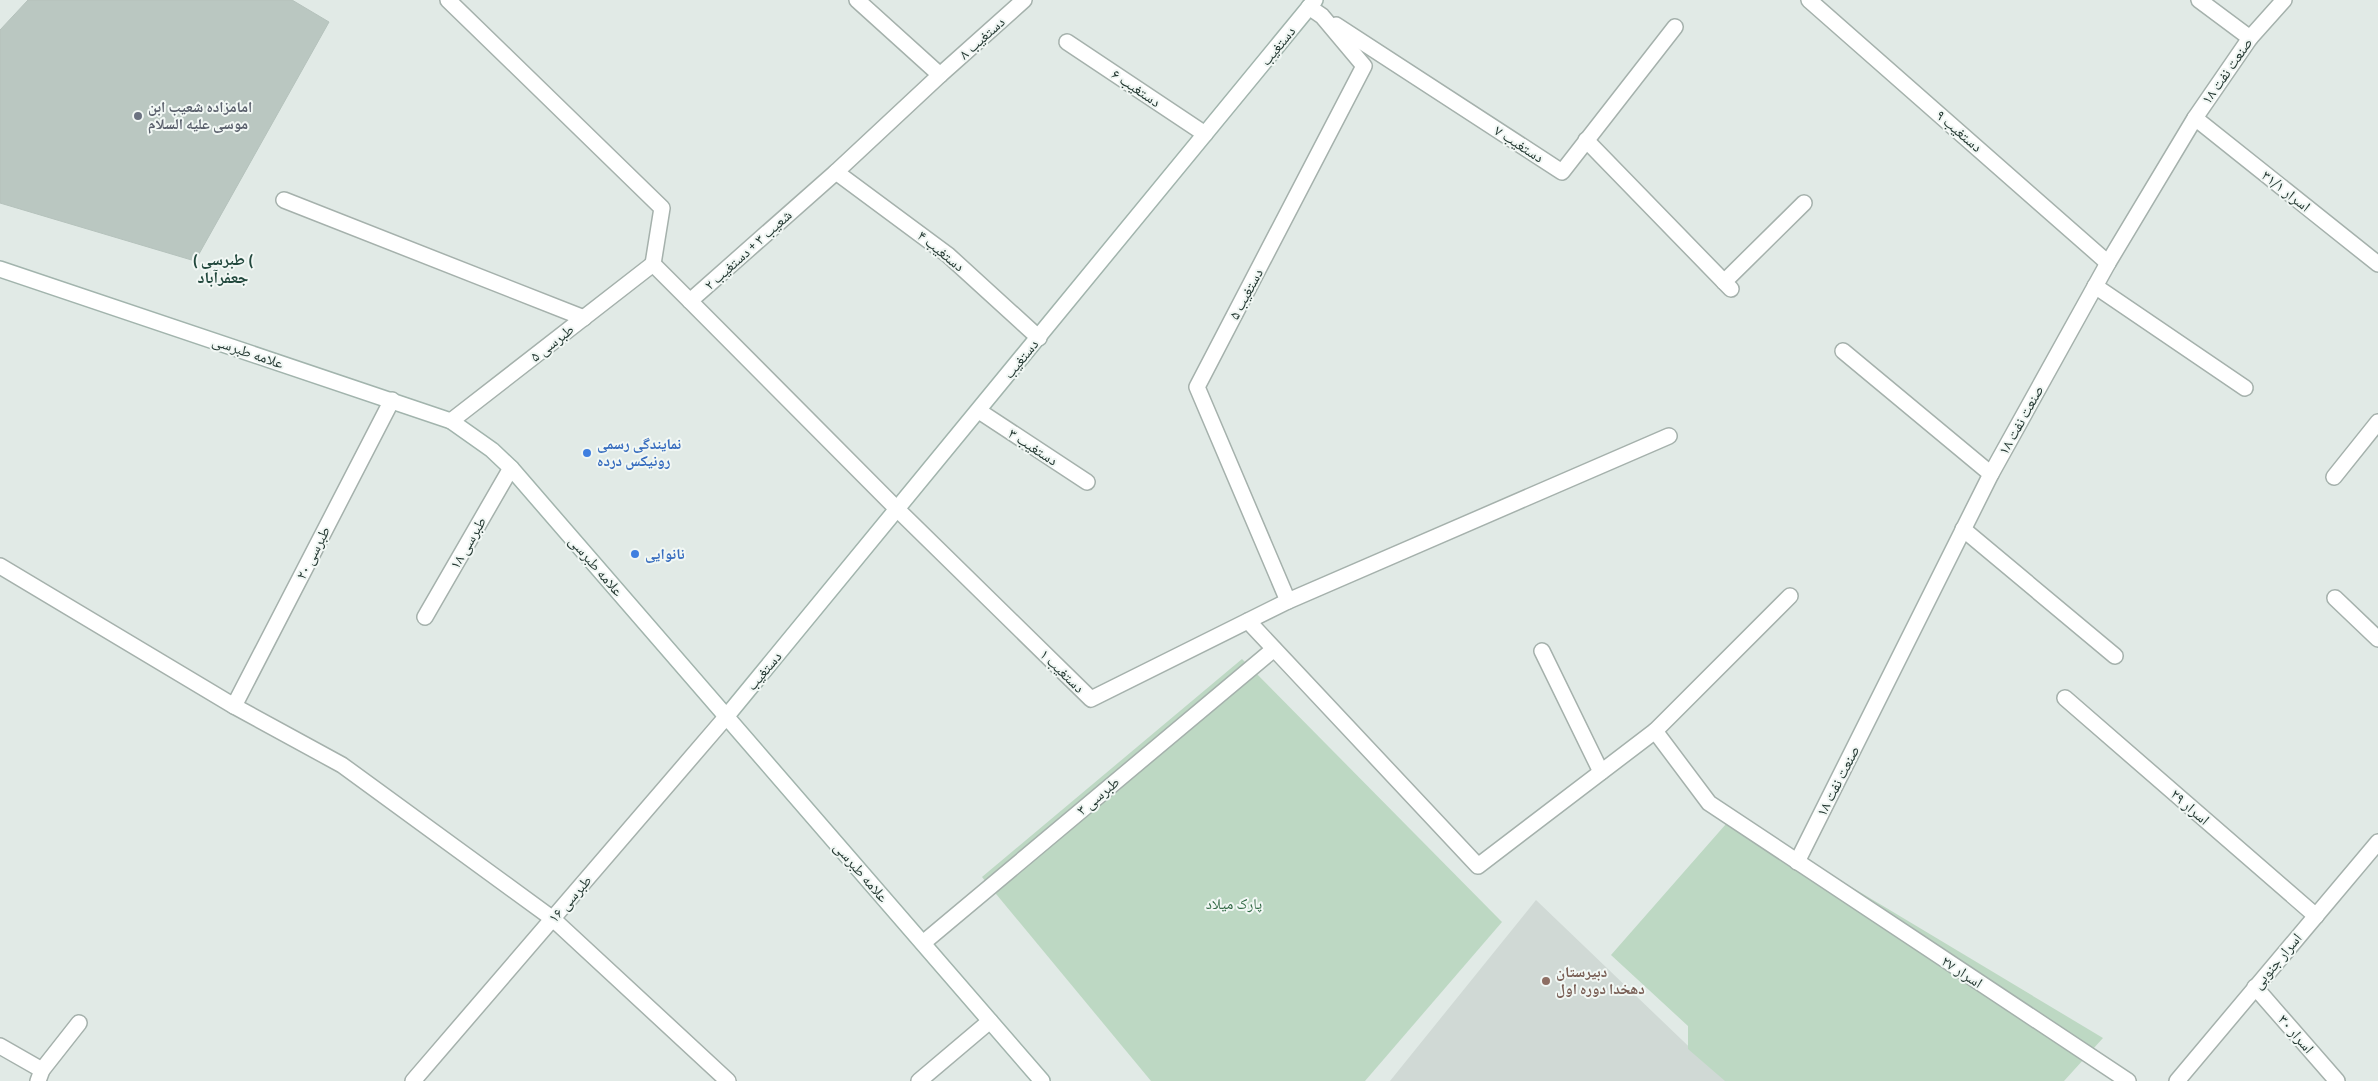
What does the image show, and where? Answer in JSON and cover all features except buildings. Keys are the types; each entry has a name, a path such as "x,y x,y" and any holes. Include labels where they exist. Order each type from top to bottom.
{"street":[{"path":"448,0 662,208 653,264 690,301"},
{"path":"857,0 940,75"},
{"name":"دستغیب ۸","path":"940,75 1024,0"},
{"name":"دستغیب ۹","path":"1810,0 2108,262"},
{"path":"2199,0 2250,38"},
{"name":"صنعت نفت ۱۸","path":"1797,862 1991,474 2108,262 2195,118 2250,38 2284,0"},
{"name":"دستغیب","path":"726,717 1205,134 1315,8"},
{"name":"دستغیب ۷","path":"1315,8 1562,172 1675,27"},
{"name":"دستغیب ۵","path":"1288,601 1197,387 1364,66 1315,8"},
{"name":"دستغیب ۶","path":"1067,42 1205,134"},
{"name":"شعیب ۳ + دستغیب ۲","path":"898,510 690,301 836,172 940,75"},
{"name":"اسرار ۳۱/۱","path":"2195,118 2378,264"},
{"path":"1586,140 1728,285 1804,202"},
{"name":"دستغیب ۴","path":"836,172 948,255 1038,338"},
{"path":"284,200 584,318"},
{"name":"طبرسی ۵","path":"452,421 653,264"},
{"name":"علامه طبرسی","path":"0,269 452,421 492,450 511,468 1042,1081"},
{"path":"2095,286 2245,388"},
{"path":"1843,351 1991,474"},
{"name":"طبرسی ۲۰","path":"234,706 392,400"},
{"name":"دستغیب ۳","path":"979,411 1087,482"},
{"path":"2334,477 2378,422"},
{"name":"دستغیب ۱","path":"898,510 1091,700 1288,601 1669,436"},
{"name":"طبرسی ۱۸","path":"425,617 511,468"},
{"path":"1963,529 2115,656"},
{"path":"0,566 234,706 342,765 553,919 728,1081"},
{"path":"1248,621 1478,866 1655,731 1790,596"},
{"path":"2335,598 2378,639"},
{"name":"طبرسی ۳","path":"923,943 1274,649"},
{"path":"1542,651 1601,772"},
{"name":"اسرار ۲۹","path":"2065,698 2316,916"},
{"name":"طبرسی ۱۶","path":"413,1081 726,717"},
{"name":"اسرار ۲۷","path":"1655,731 1709,803 2128,1081"},
{"name":"اسرار جنوبی","path":"2177,1081 2378,842"},
{"name":"اسرار ۳۰","path":"2255,987 2337,1081"},
{"path":"919,1081 990,1021"},
{"path":"0,1046 40,1076 79,1023"}],"shaded area":[{"name":"دبیرستان دهخدا دوره اول","path":"1536,900 1706,1063 1726,1081 1390,1081"}],"green space":[{"name":"پارک میلاد","path":"1242,659 1502,922 1365,1081 1151,1081 982,877"},
{"path":"1733,816 2103,1038 2064,1081 1725,1081 1688,1049 1688,1026 1611,955"}],"place":[{"name":"امامزاده شعیب ابن موسی علیه السلام","path":"138,116"},
{"name":"نمایندگی رسمی رونیکس درده","path":"587,453"},
{"name":"نانوایی","path":"635,554"},
{"name":"دبیرستان دهخدا دوره اول","path":"1546,981"}],"district":[{"name":"( طبرسی ( جعفرآباد","path":"223,268"}]}
